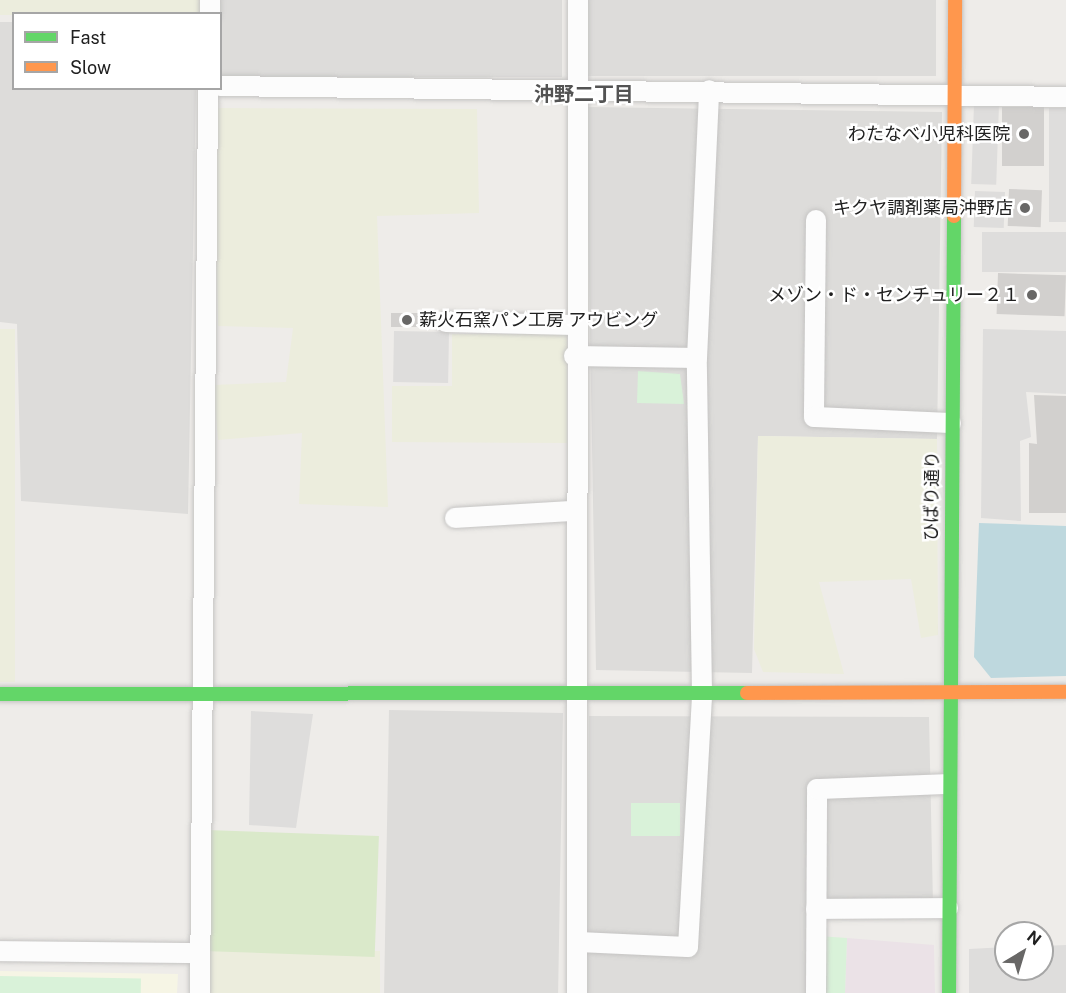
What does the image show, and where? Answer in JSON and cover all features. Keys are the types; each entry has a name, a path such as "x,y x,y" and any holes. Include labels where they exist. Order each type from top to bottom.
{"street":[{"path":"577,993 580,693 574,511 574,325 579,90 578,0"},
{"name":"ひばり通り","path":"949,993 947,691 956,97 955,0"},
{"path":"222,86 709,90 956,97 1066,97"},
{"path":"200,993 200,692 208,90"},
{"path":"578,942 688,947 702,693 697,358 709,90"},
{"path":"816,220 814,417 951,423"},
{"path":"446,322 574,325"},
{"path":"574,356 697,358"},
{"path":"455,518 574,511"},
{"path":"0,694 1066,692"},
{"path":"816,993 818,789 947,784"},
{"path":"816,909 948,908"},
{"path":"0,951 200,953"}],"shaded area":[{"path":"0,0 210,0 210,12 12,12 12,15 0,15"},
{"path":"218,0 562,0 562,77 222,77 222,12 218,12"},
{"path":"588,0 936,0 936,76 588,76"},
{"path":"0,22 12,22 12,90 196,90 188,514 21,501 17,324 0,322"},
{"path":"974,104 999,105 996,185 971,184"},
{"path":"586,107 942,112 937,439 758,436 752,673 596,670"},
{"path":"213,108 477,109 479,213 377,216 388,507 299,504 302,433 218,440 213,385 286,382 293,328 218,326"},
{"path":"1049,108 1066,108 1066,222 1049,222"},
{"path":"975,191 1005,192 1004,228 974,227"},
{"path":"982,232 1066,232 1066,272 982,272"},
{"path":"0,329 15,329 15,682 0,682"},
{"path":"983,329 1066,331 1066,394 1026,392 1031,437 1020,441 1021,521 981,518"},
{"path":"394,331 449,332 448,383 393,382"},
{"path":"452,334 567,334 567,443 392,442 392,386 452,386"},
{"path":"758,436 937,439 938,635 921,638 911,579 819,582 844,674 763,672 754,649"},
{"path":"389,710 563,713 558,993 384,993"},
{"path":"251,711 313,714 296,828 249,825"},
{"path":"589,716 929,717 933,904 824,902 813,993 586,993"},
{"path":"847,938 934,945 935,993 845,993"},
{"path":"1066,945 1066,993 969,993 969,949 994,948 994,981 1054,981 1054,946"},
{"path":"210,951 380,951 380,993 210,993"},
{"path":"0,971 178,974 177,993 0,993"}],"green space":[{"path":"638,371 680,374 684,404 637,403"},
{"path":"631,803 680,803 680,836 631,836"},
{"path":"207,830 379,836 375,957 203,951"},
{"path":"818,936 847,938 845,993 820,993"},
{"path":"0,976 141,978 141,993 0,993"}],"water":[{"path":"979,523 1066,526 1066,676 991,678 974,657"}],"building":[{"name":"わたなべ小児科医院","path":"1002,107 1044,107 1044,166 1002,166"},
{"name":"キクヤ調剤薬局沖野店","path":"1009,189 1042,190 1041,227 1008,226"},
{"name":"メゾン・ド・センチュリー２１","path":"998,273 1066,275 1065,316 997,314"},
{"name":"薪火石窯パン工房 アウビング","path":"391,313 422,313 422,327 391,327"},
{"path":"1034,395 1066,396 1066,513 1029,513 1029,443 1037,444"}],"traffic: fast":[{"path":"949,993 954,216"},
{"path":"0,694 747,693"}],"traffic: slow":[{"path":"954,216 955,0"},
{"path":"747,693 1066,692"}],"place":[{"name":"わたなべ小児科医院","path":"1024,134"},
{"name":"キクヤ調剤薬局沖野店","path":"1025,208"},
{"name":"メゾン・ド・センチュリー２１","path":"1032,295"},
{"name":"薪火石窯パン工房 アウビング","path":"407,320"}],"district":[{"name":"沖野二丁目","path":"584,94"}]}
